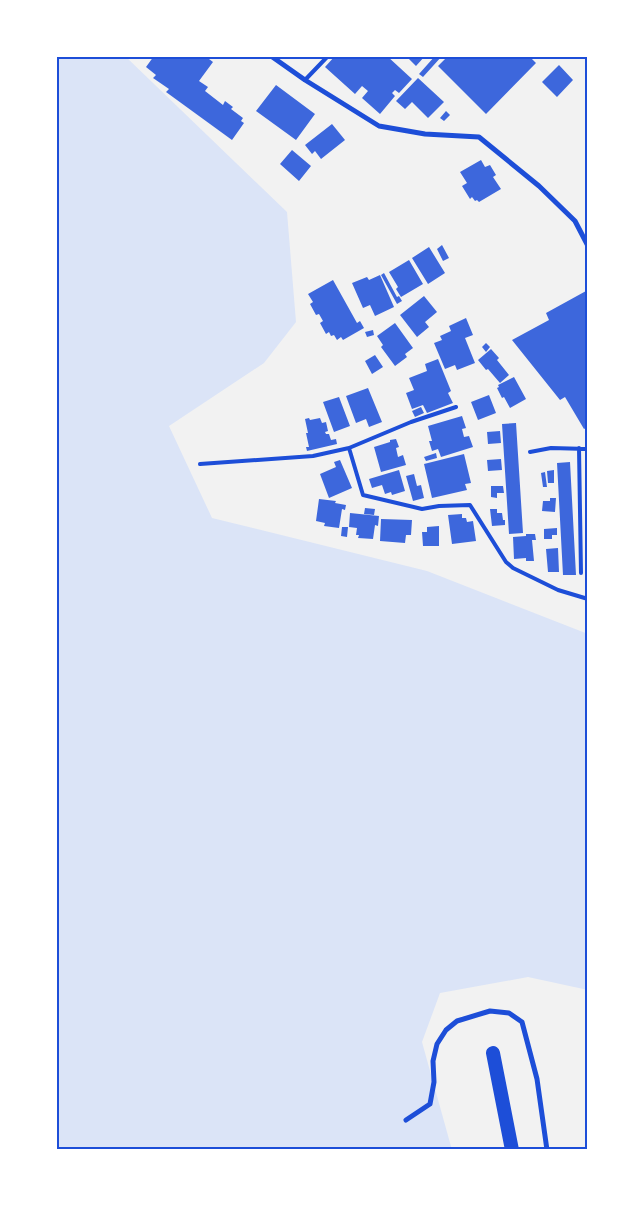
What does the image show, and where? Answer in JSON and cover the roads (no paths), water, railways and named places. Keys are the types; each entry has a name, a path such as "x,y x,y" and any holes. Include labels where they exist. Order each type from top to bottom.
{"highway":[{"path":"493,1053 512,1150"}],"street":[{"path":"271,56 305,80 379,126 425,134 479,137 539,186 575,221 588,246"},
{"path":"406,1120 430,1104 434,1082 433,1061 437,1044 446,1030 457,1021 490,1011 509,1013 522,1022 537,1080 547,1150"}],"lane":[{"path":"305,80 328,56"},
{"path":"200,464 313,456 349,448 411,422 456,407"},
{"path":"349,448 363,495 422,509 438,506 470,505 506,562 512,568 558,590 588,599"},
{"path":"530,452 551,448 588,449"},
{"path":"579,448 581,573"}]}
